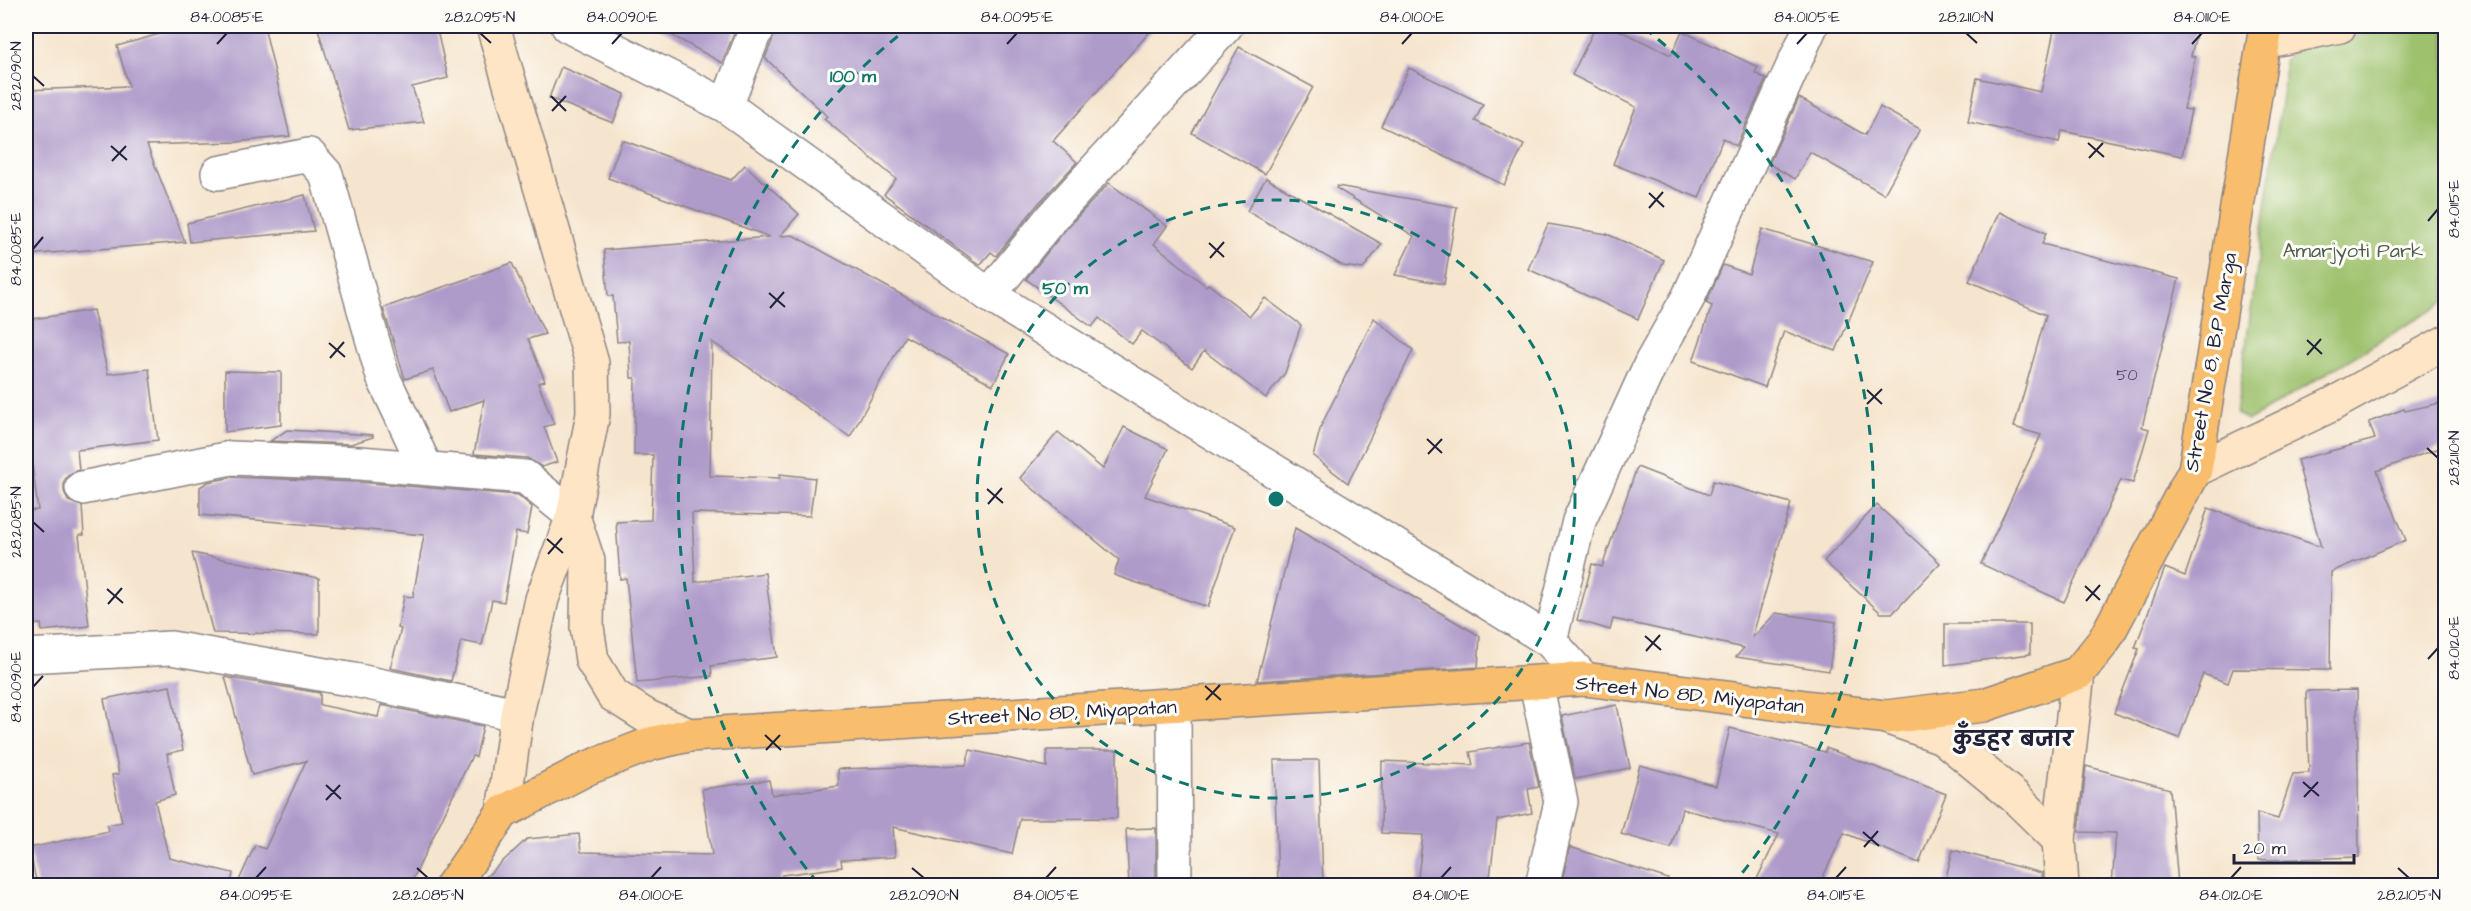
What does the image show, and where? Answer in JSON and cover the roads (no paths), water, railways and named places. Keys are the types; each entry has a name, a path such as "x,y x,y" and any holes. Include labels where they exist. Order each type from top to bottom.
{"main road":[{"path":"452,885 503,812 517,714 542,599 573,516 592,414 592,363 493,26"},
{"path":"2265,34 2340,26"},
{"name":"Street No 8, B.P Marga","path":"2078,673 2104,641 2195,470 2265,34"},
{"path":"2195,470 2331,405 2445,342"},
{"path":"573,516 588,561 587,627 592,660 613,695 646,716 689,735"},
{"path":"2062,885 2060,840 2078,673"},
{"name":"Street No 8D, Miyapatan","path":"1886,717 1984,705 2078,673"},
{"name":"Street No 8D, Miyapatan","path":"503,812 588,768 650,744 689,735 1584,680 1886,717 1942,737 2015,797 2060,840"}],"street":[{"path":"568,26 726,106 988,295 1550,641 1584,680"},
{"path":"726,106 754,34 760,26"},
{"path":"988,295 1052,217 1226,26"},
{"path":"1550,641 1579,521 1651,363 1688,298 1810,26"},
{"path":"218,173 309,155 326,174 383,377 426,468"},
{"path":"82,488 231,458 360,462 525,477 573,516"},
{"path":"26,656 171,648 354,680 517,714"},
{"path":"1536,683 1561,802 1542,885"},
{"path":"1174,706 1175,885"}],"district":[{"name":"कुँडहर बजार","path":"2013,739"}],"park label":[{"name":"Amarjyoti Park","path":"2353,250"}]}
